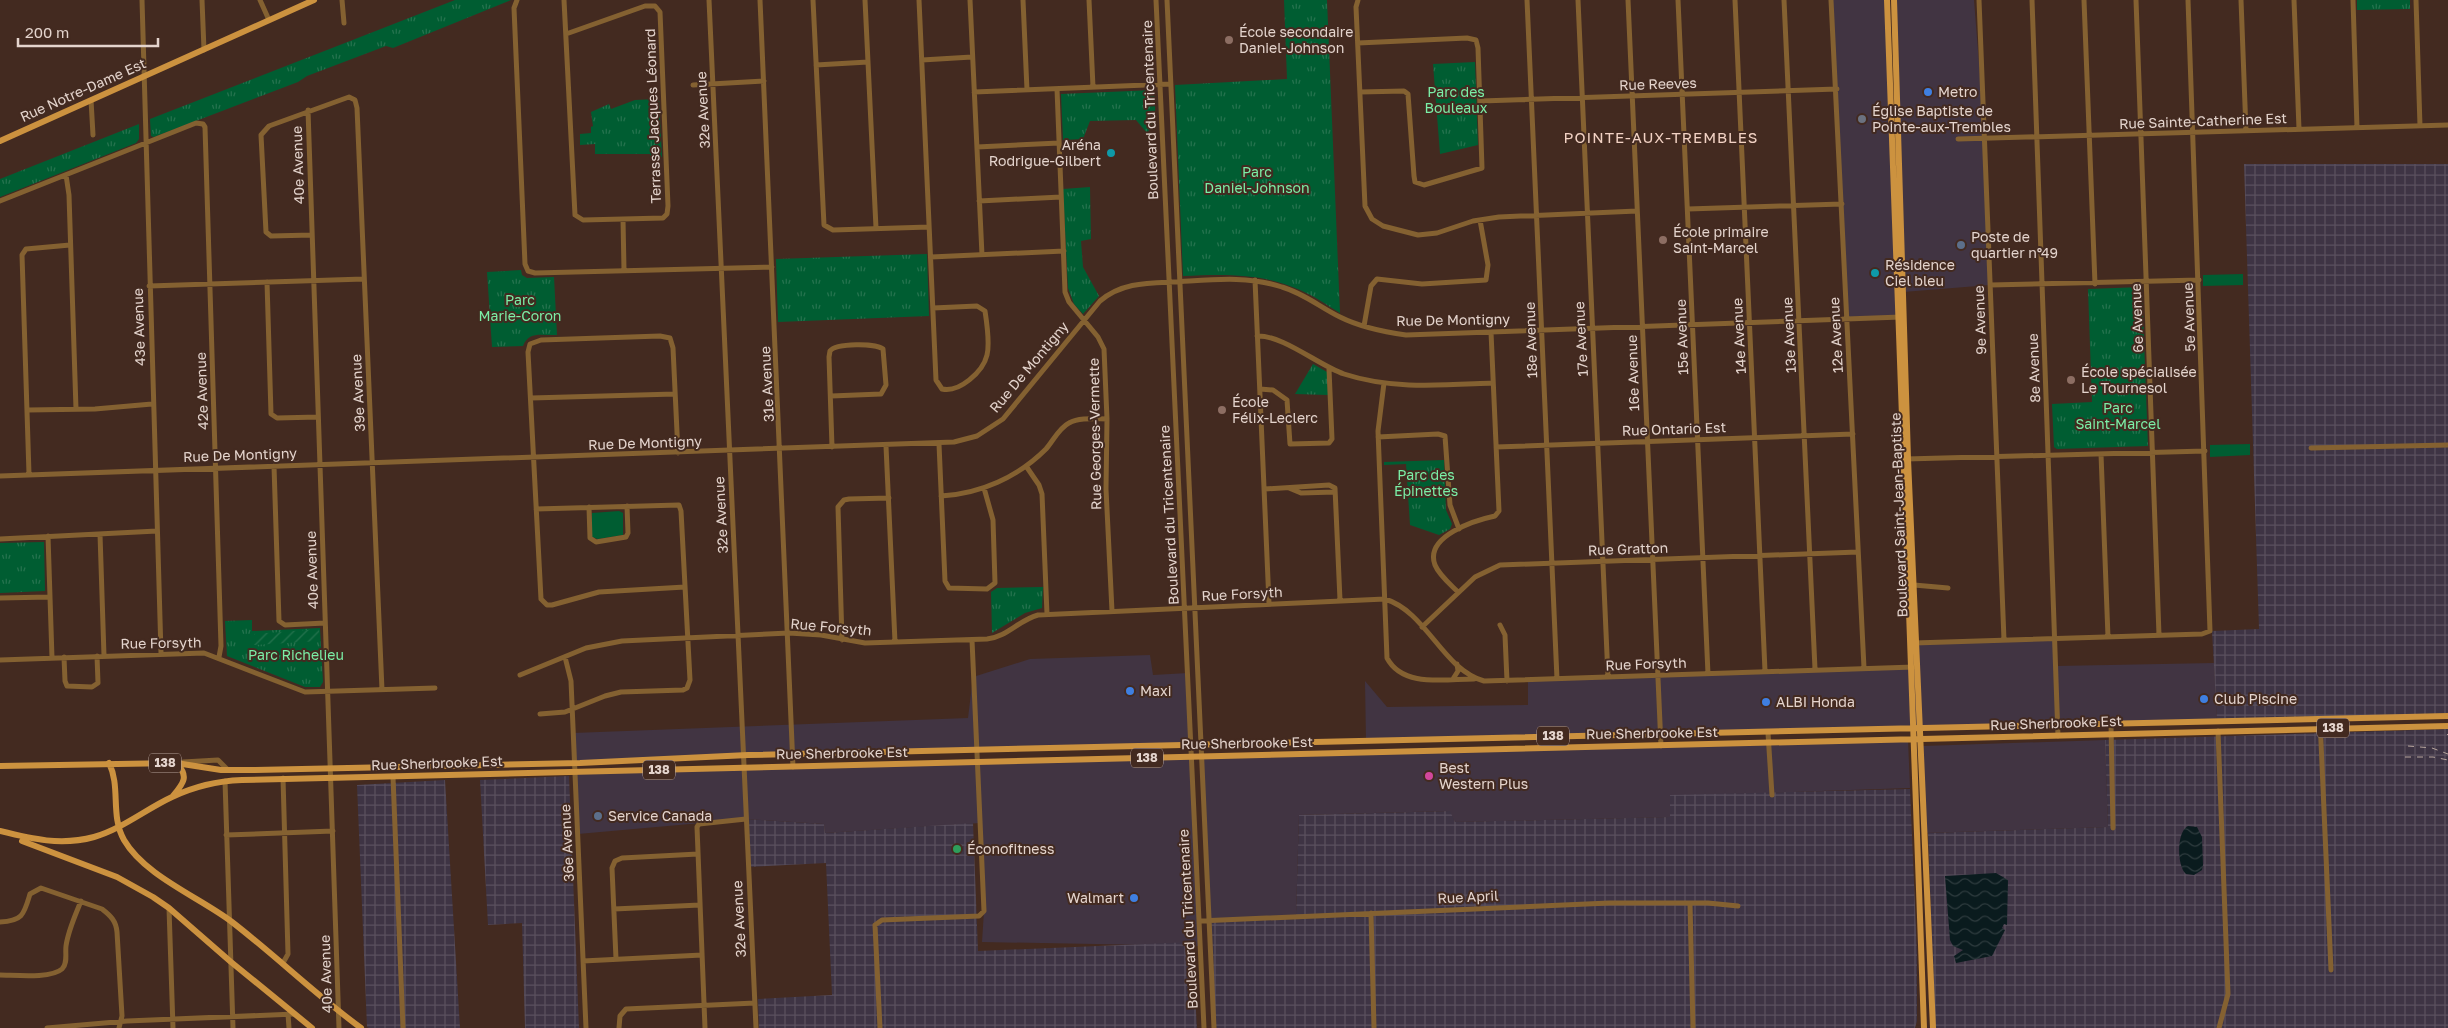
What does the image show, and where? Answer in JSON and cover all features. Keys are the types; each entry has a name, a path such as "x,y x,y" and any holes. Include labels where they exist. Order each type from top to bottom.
{"main road":[{"name":"Rue Notre-Dame Est","path":"0,141 314,0"},
{"name":"Boulevard Saint-Jean-Baptiste","path":"1887,0 1892,66 1914,667 1926,835 1933,1028"},
{"name":"Boulevard Saint-Jean-Baptiste","path":"1892,66 1894,0"},
{"name":"Rue Sherbrooke Est","path":"0,766 176,763 228,770 330,768 574,763 743,755 1822,732 1917,728 2448,716"},
{"path":"2217,721 2218,731"},
{"path":"2162,723 2162,733"},
{"path":"2140,724 2141,733"},
{"name":"Rue Sherbrooke Est","path":"0,832 35,840 63,842 94,837 118,827 172,797 226,781 283,778 2448,726"},
{"path":"1996,727 1996,738"},
{"path":"1822,732 1822,742"},
{"path":"1695,734 1695,745"},
{"path":"1727,734 1727,744"},
{"path":"1532,737 1532,749"},
{"path":"1488,738 1489,750"},
{"name":"Boulevard Saint-Jean-Baptiste","path":"1918,739 1917,835 1924,1012 1922,1028"},
{"path":"1376,741 1377,752"},
{"path":"1334,742 1334,754"},
{"path":"1102,759 1112,747"},
{"path":"1038,761 1045,749"},
{"path":"919,751 919,764"},
{"path":"868,753 868,765"},
{"path":"109,763 113,772 118,827 125,841 147,868 230,920 361,1028"},
{"path":"172,797 185,781 186,776 176,763"},
{"path":"0,832 59,853 117,877 169,908 291,1014 312,1028"},
{"path":"1917,835 1926,835"},
{"path":"1918,858 1926,858"},
{"path":"1921,946 1929,945"}],"street":[{"name":"43e Avenue","path":"142,0 152,404 161,654"},
{"path":"202,0 204,50"},
{"path":"260,0 269,20"},
{"path":"342,0 344,23"},
{"name":"Terrasse Jacques Léonard","path":"564,0 573,210 578,219 583,220 658,219 666,216 668,210 660,12 655,6 645,6 566,34"},
{"name":"32e Avenue","path":"709,0 756,1028"},
{"name":"31e Avenue","path":"760,0 789,633 793,767"},
{"path":"813,0 824,226 833,230 929,227"},
{"path":"866,0 876,228"},
{"path":"919,0 929,227 931,257 933,308 937,383 942,389 950,390 967,381 986,359 985,311 977,306 933,308"},
{"path":"970,0 982,255"},
{"path":"1023,0 1028,90"},
{"path":"1089,0 1093,87"},
{"name":"Boulevard du Tricentenaire","path":"1156,0 1204,1028"},
{"name":"Boulevard du Tricentenaire","path":"1167,0 1178,281 1214,1028"},
{"path":"1358,0 1356,7 1365,206 1372,219 1383,226 1411,234 1437,233 1480,220 1537,214 1637,211"},
{"name":"18e Avenue","path":"1527,0 1557,679"},
{"name":"17e Avenue","path":"1578,0 1608,677"},
{"name":"16e Avenue","path":"1628,0 1661,746"},
{"name":"15e Avenue","path":"1678,0 1708,674"},
{"name":"14e Avenue","path":"1735,0 1765,671"},
{"name":"13e Avenue","path":"1784,0 1815,669"},
{"name":"12e Avenue","path":"1831,0 1837,89 1864,668"},
{"name":"9e Avenue","path":"1979,0 2004,640"},
{"name":"8e Avenue","path":"2032,0 2058,736"},
{"path":"2084,0 2095,284"},
{"name":"6e Avenue","path":"2136,0 2160,636"},
{"name":"5e Avenue","path":"2160,636 2209,633 2211,628 2188,0"},
{"path":"2241,0 2246,131"},
{"path":"2294,0 2299,130"},
{"path":"2353,0 2357,128"},
{"path":"2416,0 2420,126"},
{"path":"516,1 525,264 528,271 535,273 772,267"},
{"path":"1358,43 1467,38 1476,40 1481,102 1482,168 1424,185 1415,182 1408,94 1404,91 1360,92"},
{"path":"922,60 972,57"},
{"path":"816,65 868,62"},
{"path":"693,85 764,81"},
{"path":"974,92 1170,84"},
{"name":"Rue Georges-Vermette","path":"1057,89 1064,292 1069,302 1098,337 1104,349 1107,419 1106,489 1112,611"},
{"name":"Rue Reeves","path":"1481,102 1837,89"},
{"name":"39e Avenue","path":"308,110 345,97 352,98 357,108 382,690"},
{"path":"91,100 94,135"},
{"path":"308,110 266,128 261,139 266,232 271,236 312,235"},
{"name":"40e Avenue","path":"308,110 339,1028"},
{"name":"42e Avenue","path":"145,144 196,123 203,124 205,130 221,651 219,658"},
{"name":"Rue Sainte-Catherine Est","path":"1958,139 2448,125"},
{"path":"1162,127 1172,127"},
{"path":"977,148 1059,143"},
{"path":"0,201 145,144"},
{"path":"66,175 68,186 76,409"},
{"path":"1164,178 1174,177"},
{"path":"979,201 1060,197"},
{"path":"1688,209 1842,204"},
{"path":"623,219 624,270"},
{"path":"1166,220 1176,219"},
{"path":"1364,326 1372,283 1377,279 1422,284 1486,280 1488,265 1480,220"},
{"path":"30,474 22,255 26,249 32,247 70,245"},
{"path":"931,257 1064,251"},
{"name":"Rue De Montigny","path":"0,476 155,469 939,444 977,436 1003,419 1100,301 1116,290 1132,285 1178,281 1224,278 1255,280 1284,287 1312,300 1340,317 1364,326 1406,335 1900,317"},
{"path":"149,286 364,279"},
{"path":"1255,280 1269,603"},
{"path":"1990,285 2095,284 2199,280"},
{"path":"267,282 271,414 277,418 318,417"},
{"path":"1458,592 1438,571 1433,556 1438,543 1459,529 1498,515 1491,332"},
{"path":"678,453 673,343 670,338 666,336 533,341 528,347 541,599 547,605 610,590 685,587"},
{"path":"1257,336 1276,339 1329,369 1360,379 1384,383 1432,386 1493,383"},
{"path":"831,396 881,394 886,385 883,350 874,345 832,348 829,354 832,447"},
{"path":"1260,388 1273,390 1287,400 1290,444 1329,444 1332,439 1329,369"},
{"path":"1384,383 1378,437 1385,599 1402,608 1456,662 1477,679"},
{"path":"531,398 675,394"},
{"path":"28,410 152,404"},
{"path":"941,496 984,488 1010,476 1026,466 1046,449 1067,424 1080,420 1107,419"},
{"path":"1378,437 1438,434 1445,436 1450,505 1459,529"},
{"name":"Rue Ontario Est","path":"1496,447 1853,434"},
{"path":"939,444 946,586 953,589 987,588 993,586 995,580 993,520 984,488"},
{"path":"2311,448 2448,445"},
{"path":"886,446 896,642"},
{"path":"1905,459 2205,451"},
{"path":"2101,454 2108,637"},
{"path":"274,466 279,621 285,625 325,623"},
{"path":"1026,466 1040,485 1042,494 1048,614"},
{"path":"1265,489 1331,486 1335,488 1340,600"},
{"path":"842,640 838,507 844,500 849,499 889,498"},
{"path":"536,509 679,505 681,511 690,680 686,689 612,694 565,712 540,714"},
{"path":"589,507 589,536 591,540 596,542 626,537 628,533 627,506"},
{"path":"0,539 157,531"},
{"path":"100,534 104,656"},
{"path":"48,536 52,658"},
{"name":"Rue Gratton","path":"1422,627 1474,577 1491,568 1510,564 1858,552"},
{"path":"1911,584 1948,588"},
{"path":"0,598 50,597"},
{"name":"Rue Forsyth","path":"520,675 609,642 789,633 814,634 857,642 972,640 995,638 1026,619 1048,614 1385,599 1387,658 1391,667 1404,676 1417,679 1477,679 1492,682 1815,669 1914,667"},
{"path":"1500,626 1505,635 1507,681"},
{"path":"1913,643 2160,636"},
{"path":"880,1028 875,925 882,920 979,916 984,911 972,640"},
{"name":"Rue Forsyth","path":"0,660 204,653 299,691 328,692 435,688"},
{"path":"64,657 64,681 67,686 92,688 98,683 97,656"},
{"name":"36e Avenue","path":"565,657 570,682 572,709 586,1028"},
{"path":"1452,679 1458,672 1456,662"},
{"path":"2320,720 2330,970"},
{"path":"2111,725 2113,828"},
{"path":"2218,731 2228,994 2219,1028"},
{"path":"1768,733 1772,795"},
{"path":"393,776 403,1028"},
{"path":"283,778 288,956 283,963"},
{"path":"226,781 226,835 233,1028"},
{"path":"704,1028 697,831 699,824 746,819"},
{"path":"226,835 333,831"},
{"path":"616,959 612,868 615,861 622,858 698,854"},
{"path":"0,922 15,921 20,918 30,894 41,888 102,909 116,924 120,1028"},
{"path":"0,975 44,974 54,973 62,969 66,962 68,935 80,902"},
{"path":"1690,903 1693,1028"},
{"name":"Rue April","path":"1198,921 1540,904 1690,903 1738,906"},
{"path":"614,909 700,905"},
{"path":"169,908 173,1028"},
{"path":"1371,913 1374,1028"},
{"path":"583,961 702,955"},
{"path":"619,1028 622,1012 630,1008 755,1003"},
{"path":"47,1028 120,1021 291,1014 289,1028"}],"shaded area":[{"path":"1831,0 1887,0 1897,317 1847,319"},
{"path":"1897,0 1974,0 1985,139 1990,285 1903,292 1896,66"},
{"path":"2244,164 2448,164 2448,716 2217,721 2212,631 2259,629"},
{"path":"2055,638 2056,666 2214,663 2217,721 1366,741 1365,681 1387,707 1528,705 1528,681 1910,667 1910,643"},
{"path":"1150,655 1153,675 1188,673 1192,745 574,763 573,733 968,718 973,677 1030,659"},
{"path":"2448,729 2448,1028 1935,1028 1928,833 2108,827 2105,740"},
{"path":"1908,739 1910,788 1675,796 1674,817 1455,822 1449,811 1299,815 1296,916 1210,920 1202,757"},
{"path":"2105,740 2108,827 1925,833 1923,746"},
{"path":"1192,757 1200,946 982,942 984,911 980,823 825,833 824,824 746,819 578,834 575,772"},
{"path":"569,776 579,1028 525,1028 522,923 488,925 480,780"},
{"path":"445,780 460,1028 369,1028 367,1027 357,785"},
{"path":"1910,789 1917,953 1917,1021 1915,1028 1214,1028 1210,920 1296,916 1299,815 1450,811 1455,822 1670,817 1670,795"},
{"path":"746,819 824,824 825,833 973,823 978,951 1192,942 1197,1028 759,1028 758,999 832,995 826,863 748,867"}],"green space":[{"path":"455,0 511,0 393,48 386,46 307,76 298,82 154,137 151,136 150,119"},
{"name":"Parc Daniel-Johnson","path":"1284,0 1327,0 1340,313 1305,292 1272,280 1228,275 1183,276 1175,85 1287,79"},
{"path":"2357,0 2410,0 2410,9 2357,10"},
{"name":"Parc des Bouleaux","path":"1475,62 1478,145 1440,154 1433,64"},
{"path":"1154,90 1154,118 1147,133 1136,120 1090,121 1083,139 1063,140 1061,94"},
{"path":"659,99 662,157 650,158 650,154 595,154 595,144 580,145 580,134 591,133 591,127 593,126 591,112 609,104 611,109 635,100"},
{"path":"139,124 139,139 136,143 0,197 0,179"},
{"path":"1090,187 1091,239 1081,241 1083,267 1099,296 1083,314 1074,304 1068,288 1063,189"},
{"path":"927,254 929,316 778,322 776,259"},
{"name":"Parc Marie-Coron","path":"521,270 522,275 527,278 554,277 557,335 533,336 523,346 492,347 487,272"},
{"path":"2243,274 2243,285 2203,286 2203,275"},
{"name":"Parc Saint-Marcel","path":"2142,287 2148,446 2057,449 2054,447 2052,404 2092,402 2088,289"},
{"path":"1313,364 1327,372 1328,395 1295,394"},
{"path":"2250,444 2250,455 2210,457 2210,445"},
{"name":"Parc des Épinettes","path":"1444,460 1446,510 1452,524 1450,529 1439,535 1410,525 1406,464 1384,465 1384,462"},
{"path":"619,511 623,513 623,535 598,539 592,537 592,513"},
{"path":"44,542 45,591 0,593 0,543"},
{"path":"1043,587 1042,608 1025,613 992,633 991,592 997,588"},
{"name":"Parc Richelieu","path":"252,620 252,631 320,628 323,682 320,687 305,687 227,656 225,621"},
{"path":"319,629 320,641 254,645 254,634"}],"water":[{"path":"2188,826 2197,827 2202,837 2202,870 2194,875 2186,874 2183,870 2179,850 2181,835"},
{"path":"1996,873 2008,880 2007,925 2004,924 2002,928 2005,930 1992,956 1956,963 1954,956 1963,950 1953,946 1950,940 1945,876"}],"railway":[{"path":"2408,746 2432,748 2448,754"},
{"path":"2405,757 2433,757 2448,760"}],"place":[{"name":"École secondaire Daniel-Johnson","path":"1229,40"},
{"name":"Metro","path":"1928,92"},
{"name":"Église Baptiste de Pointe-aux-Trembles","path":"1862,119"},
{"name":"Aréna Rodrigue-Gilbert","path":"1111,153"},
{"name":"École primaire Saint-Marcel","path":"1663,240"},
{"name":"Poste de quartier n°49","path":"1961,245"},
{"name":"Résidence Ciel bleu","path":"1875,273"},
{"name":"École spécialisée Le Tournesol","path":"2071,380"},
{"name":"École Félix-Leclerc","path":"1222,410"},
{"name":"Maxi","path":"1130,691"},
{"name":"Club Piscine","path":"2204,699"},
{"name":"ALBI Honda","path":"1766,702"},
{"name":"Best Western Plus","path":"1429,776"},
{"name":"Service Canada","path":"598,816"},
{"name":"Éconofitness","path":"957,849"},
{"name":"Walmart","path":"1134,898"}],"district":[{"name":"POINTE-AUX-TREMBLES","path":"1661,138"}]}
